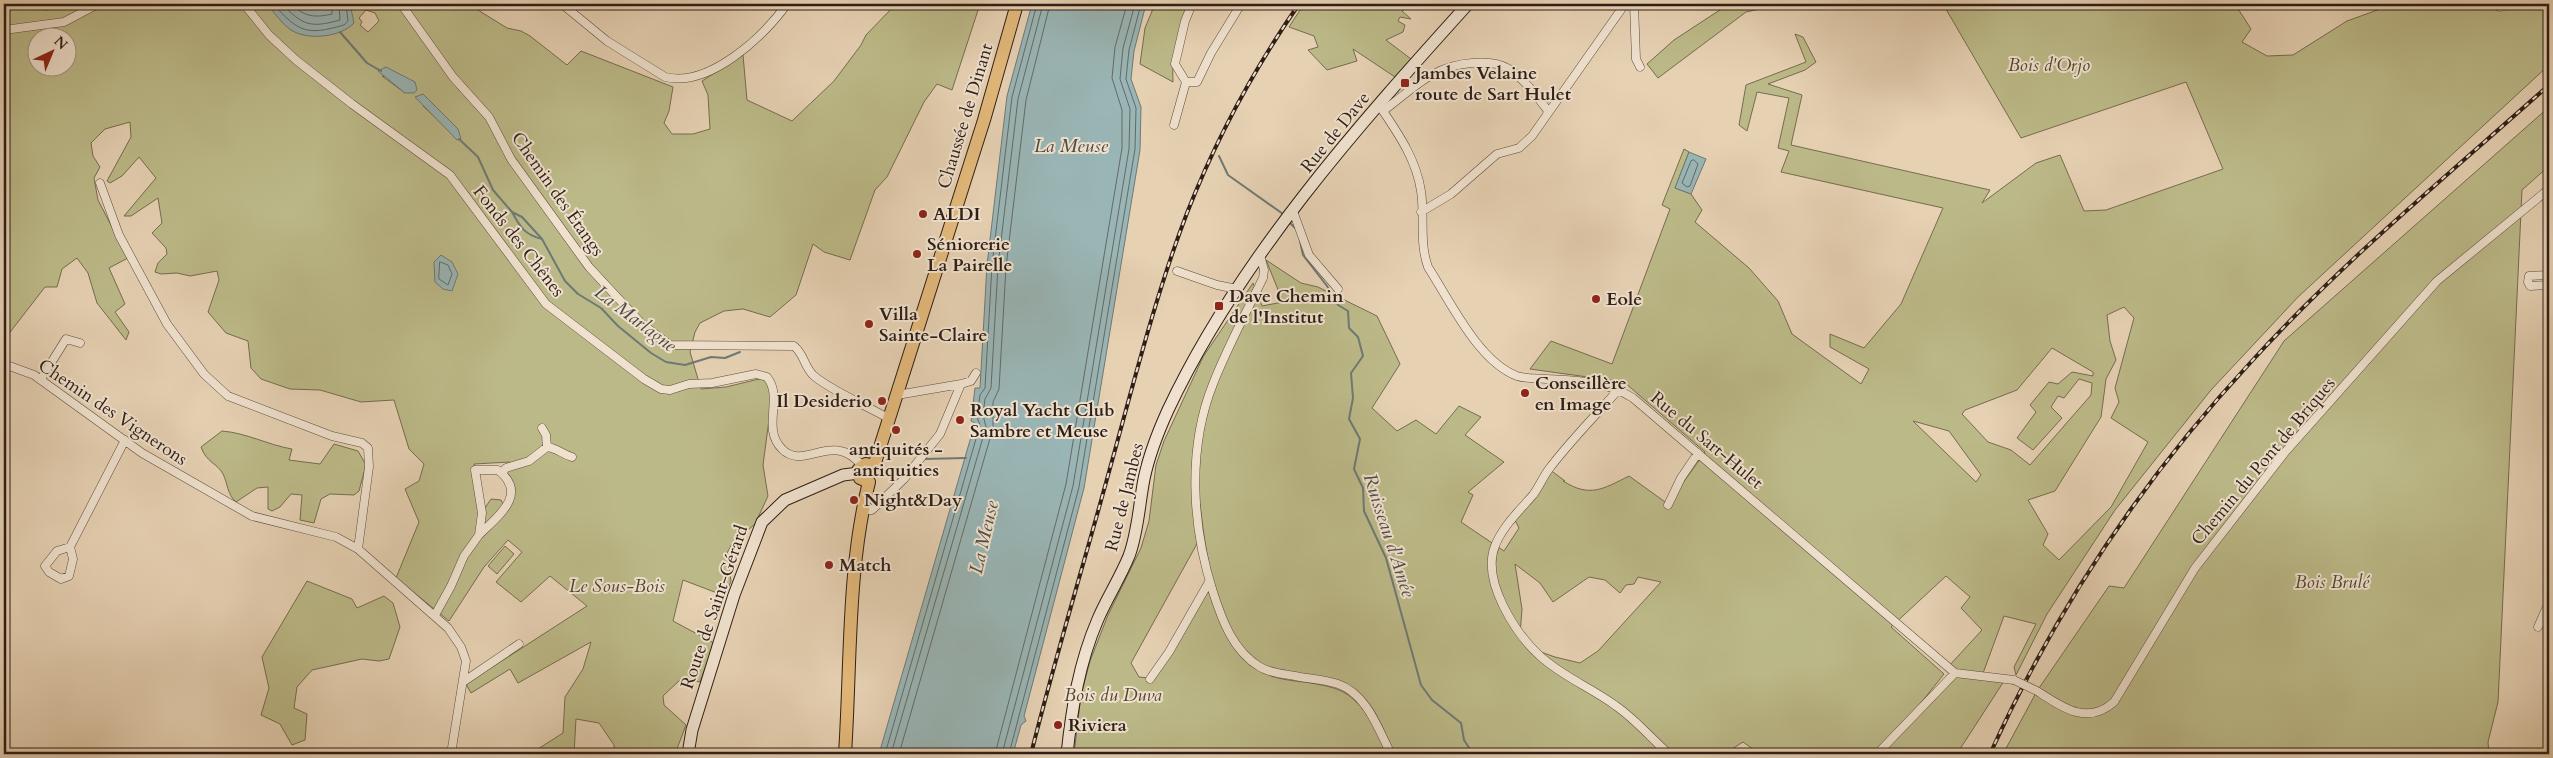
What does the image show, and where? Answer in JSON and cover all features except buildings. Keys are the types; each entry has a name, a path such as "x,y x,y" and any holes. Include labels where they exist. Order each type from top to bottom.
{"main road":[{"name":"Chaussée de Dinant","path":"862,510 869,482 877,476 865,468 897,395 984,120 1017,4"},
{"name":"Rue de Dave","path":"1237,288 1293,212 1468,4"},
{"name":"Rue de Jambes","path":"1067,754 1073,700 1080,668 1098,618 1133,544 1149,457 1169,408 1209,334 1237,288"},
{"name":"Route de Saint-Gérard","path":"688,754 692,730 734,595 762,522 785,500 843,475 865,468"},
{"path":"846,754 850,633 862,510"}],"street":[{"path":"4,30 64,22 98,4"},
{"name":"Fonds des Chênes","path":"244,4 269,35 296,60 352,104 450,175 546,304 573,326 661,389 670,390 688,384 712,383 756,374 767,377 774,392 772,428 781,449 787,453 806,456 833,449 848,453 865,468"},
{"name":"Chemin des Étangs","path":"401,4 453,77 489,117 512,159 589,267 642,324 670,345 794,346 803,354 807,366 816,377 888,418"},
{"path":"562,4 607,41 665,77 676,80 701,76 726,61 754,40 787,4"},
{"path":"1174,125 1186,82 1174,64 1185,21 1192,4"},
{"path":"1186,82 1197,82 1211,53 1241,4"},
{"path":"1421,212 1451,194 1497,154 1519,148 1532,136 1625,4"},
{"path":"1634,4 1636,60 1640,67"},
{"path":"2497,5 2512,4"},
{"path":"1381,108 1424,79 1451,65 1485,62 1508,68 1532,89 1548,111"},
{"name":"Rue du Sart-Hulet","path":"1381,108 1413,159 1421,192 1423,253 1428,267 1478,344 1492,361 1517,376 1588,381 1619,389 1633,398 1955,673"},
{"path":"100,183 119,235 167,324 204,374 228,396 332,436 362,443 368,448 369,467 358,548"},
{"name":"Chemin du Pont de Briques","path":"1955,673 2014,680 2037,691 2071,712 2083,715 2100,712 2114,702 2195,568 2286,451 2437,281 2549,189"},
{"path":"1293,212 1309,255 1338,289"},
{"path":"1260,255 1264,270 1263,278 1213,385 1202,424 1195,462 1200,535 1209,582 1227,630 1245,654 1260,667 1272,672 1338,684 1349,690 1361,699 1391,754"},
{"path":"1177,271 1217,285 1237,288"},
{"path":"2549,275 2530,276 2528,282 2530,286 2549,285"},
{"path":"41,379 66,339 80,343"},
{"name":"Chemin des Vignerons","path":"4,364 41,379 142,453 252,516 336,536 358,548 435,615 448,628 466,661 450,754"},
{"path":"897,395 961,384 971,381 976,373"},
{"path":"862,510 872,510 904,479 940,434 961,384"},
{"path":"1619,389 1550,469 1535,492 1506,528 1494,546 1492,561 1497,590 1504,610 1518,631 1540,656 1577,683 1618,706 1669,754"},
{"path":"542,428 546,434 547,447"},
{"path":"70,547 125,440"},
{"path":"502,473 506,468 529,461 547,447 556,448 562,454 572,457"},
{"path":"1668,505 1681,478 1698,453"},
{"path":"435,615 451,586 464,556 479,535 506,508 511,496 509,482 498,470 475,470 482,513 479,535"},
{"path":"1150,680 1169,652 1209,582"},
{"path":"2538,627 2549,602"},
{"path":"463,682 519,644"},
{"path":"1877,754 1955,673"}],"green space":[{"name":"Le Sous-Bois","path":"53,4 267,4 291,30 350,4 473,4 473,7 507,28 521,31 530,36 567,65 581,51 673,87 669,111 664,123 672,134 693,134 710,129 708,95 702,81 743,55 747,100 792,121 834,81 861,45 866,35 896,4 980,4 952,90 937,84 924,102 887,177 875,190 850,260 824,252 813,244 796,295 770,317 743,309 724,311 700,323 695,332 690,352 701,389 726,387 759,379 765,380 770,388 772,397 763,465 768,496 755,524 732,544 727,553 731,581 725,596 683,580 673,621 714,643 700,682 682,678 663,696 664,705 686,725 675,754 614,754 614,745 599,723 576,719 574,754 563,754 561,748 550,754 530,754 563,733 565,697 583,669 591,642 518,683 510,669 471,693 466,684 587,606 550,576 521,602 496,582 522,552 508,540 484,567 449,621 396,578 419,522 405,489 419,481 424,464 409,449 394,400 361,402 320,390 290,389 261,379 251,368 248,341 226,333 208,312 219,280 217,271 190,276 177,273 161,274 155,272 158,263 167,254 166,248 152,233 162,223 158,198 131,216 124,216 156,178 139,157 122,176 110,183 107,181 131,137 130,122 105,129 91,143 93,156 100,167 94,178 98,200 128,258 109,268 125,304 115,312 129,332 126,340 97,303 88,273 77,258 62,269 57,287 45,287 4,340 4,5 47,10","holes":["366,10 375,13 379,21 368,32 360,25 362,22 359,18","382,76 415,82 405,93","433,105 458,129 448,129 423,106","510,462 502,473 511,495 505,508 501,500 491,499 482,512 474,464"]},
{"path":"1155,4 1190,4 1177,42 1173,62 1173,82 1140,64 1145,28"},
{"path":"1304,4 1413,4 1402,11 1411,19 1400,17 1398,21 1405,25 1403,32 1386,40 1411,59 1395,77 1353,49 1357,61 1327,70 1308,50 1318,47 1314,36 1289,27"},
{"path":"1729,4 1783,4 1746,12 1658,78 1647,64 1674,40"},
{"path":"1943,4 2235,4 2251,29 2242,42 2267,56 2293,55 2347,21 2394,4 2549,4 2549,65 2298,297 2211,390 2115,510 2047,614 2016,675 2014,667 2036,624 2004,616 1982,676 2006,678 1960,749 1963,754 1877,754 1955,673 1948,667 1982,630 1961,608 1970,597 1946,576 1891,627 1944,674 1912,714 1871,754 1760,754 1743,742 1724,754 1395,754 1374,711 1362,695 1355,690 1274,670 1255,659 1239,643 1227,622 1218,598 1206,548 1200,504 1198,542 1131,663 1139,677 1149,678 1206,591 1209,591 1223,628 1244,660 1254,668 1271,676 1328,686 1348,695 1369,718 1387,754 1074,754 1081,695 1090,661 1108,615 1141,548 1149,521 1156,465 1164,441 1203,357 1253,283 1262,306 1283,302 1266,260 1301,283 1318,287 1377,316 1400,364 1372,408 1397,431 1416,420 1436,434 1459,406 1481,417 1465,435 1504,462 1468,492 1473,495 1461,522 1504,551 1519,528 1514,518 1549,469 1565,481 1563,481 1581,489 1589,490 1604,488 1629,476 1668,504 1705,452 1624,382 1530,369 1551,341 1612,364 1670,209 1662,205 1684,149 1689,152 1675,188 1691,194 1702,210 1695,222 1749,268 1778,301 1792,334 1861,384 1869,369 1830,347 1830,334 1864,348 1901,304 1943,208 1781,172 1789,151 1778,148 1789,98 1757,92 1747,131 1739,125 1746,85 1806,62 1795,34 1803,37 1816,62 1805,70 1768,84 1802,95 1791,145 1990,190 1982,203 2036,163 2060,155 2084,211 2106,210 2223,169 2186,82 2021,138","holes":["2124,307 2134,318 2115,388 2119,402 2111,418 2148,442 2111,507 2059,560 2043,545 2048,534 2028,500 2055,491 2101,417 2106,379 2116,360 2110,341 2107,315","2052,348 2093,372 2093,376 2072,372 2058,384 2049,382 2030,405 2036,412 2017,438 2033,450 2062,418 2051,407 2058,396 2064,398 2079,379 2092,383 2091,395 2030,465 2011,450 1988,442 1962,414 1965,410 2017,390","1913,421 1949,431 1981,475 1976,482","1515,564 1540,583 1553,602 1589,577 1605,580 1620,593 1626,585 1634,584 1638,577 1661,582 1598,651 1580,663 1530,648 1520,635 1522,609"]},
{"name":"Bois Brulé","path":"2549,107 2549,166 2522,190 2498,702 2488,742 2489,754 2003,754 2037,691 2109,586 2124,588 2284,341"},
{"path":"222,431 240,434 292,449 289,460 320,464 334,444 358,451 366,465 359,491 354,495 330,494 321,499 314,523 300,520 302,495 291,494 280,507 272,511 268,509 268,487 257,488 236,502 229,492 223,474 206,456 201,447"},
{"path":"505,546 514,554 497,574 488,566"},
{"path":"307,581 352,599 357,608 384,596 393,603 400,627 389,659 379,661 362,659 312,670 297,687 294,708 307,714 305,740 292,745 280,724 261,715 269,688 262,657"}],"water":[{"path":"4,4 53,4 47,10"},
{"path":"267,4 350,4 354,23 341,32 324,36 306,36 291,30"},
{"name":"La Meuse","path":"1032,4 1146,4 1134,51 1131,79 1141,107 1140,150 1084,488 1024,716 1026,721 1021,725 1013,754 879,754 975,423 971,421 975,388 980,388 987,265 1007,96"},
{"path":"386,67 415,82 417,90 414,93 405,93 378,71"},
{"path":"423,94 458,129 461,139 457,140 415,97"},
{"path":"1689,152 1706,159 1691,194 1675,188"},
{"path":"441,255 452,262 458,274 452,291 443,289 435,282 434,262"}],"waterway":[{"name":"La Marlagne","path":"340,32 367,63 381,71"},
{"name":"La Marlagne","path":"459,139 478,157 493,190 512,212 522,217 542,239 565,281 578,294 601,308 618,326 651,353 666,362 685,365 711,357 725,358 740,352"},
{"name":"Ruisseau d'Amée","path":"1219,156 1228,175 1283,214"},
{"name":"La Marlagne","path":"512,212 524,230 542,239"},
{"name":"Ruisseau d'Amée","path":"1289,222 1296,229"},
{"name":"Ruisseau d'Amée","path":"1300,241 1303,255 1327,286 1338,305 1348,311 1349,328 1358,337 1363,356 1351,373 1353,398 1349,419 1360,439 1354,469 1363,488 1364,511 1386,558 1421,685 1432,700 1461,723 1464,740 1473,754"},
{"name":"La Marlagne","path":"923,459 966,458"}],"railway":[{"path":"1031,754 1144,345 1175,245 1198,185 1223,131 1251,79 1299,4"},
{"path":"1990,754 2015,701 2073,597 2139,499 2212,406 2251,362 2322,289 2396,220 2549,85"}],"place":[{"name":"Jambes Velaine route de Sart Hulet","path":"1405,83"},
{"name":"ALDI","path":"923,214"},
{"name":"Séniorerie La Pairelle","path":"917,254"},
{"name":"Eole","path":"1596,299"},
{"name":"Dave Chemin de l'Institut","path":"1219,306"},
{"name":"Villa Sainte-Claire","path":"869,324"},
{"name":"Conseillère en Image","path":"1525,393"},
{"name":"Il Desiderio","path":"882,401"},
{"name":"Royal Yacht Club Sambre et Meuse","path":"960,420"},
{"name":"antiquités - antiquities","path":"896,430"},
{"name":"Night&Day","path":"854,500"},
{"name":"Match","path":"829,565"},
{"name":"Riviera","path":"1058,725"}],"park label":[{"name":"Bois d'Orjo","path":"2049,65"},
{"name":"Bois du Duva","path":"1113,695"}]}
